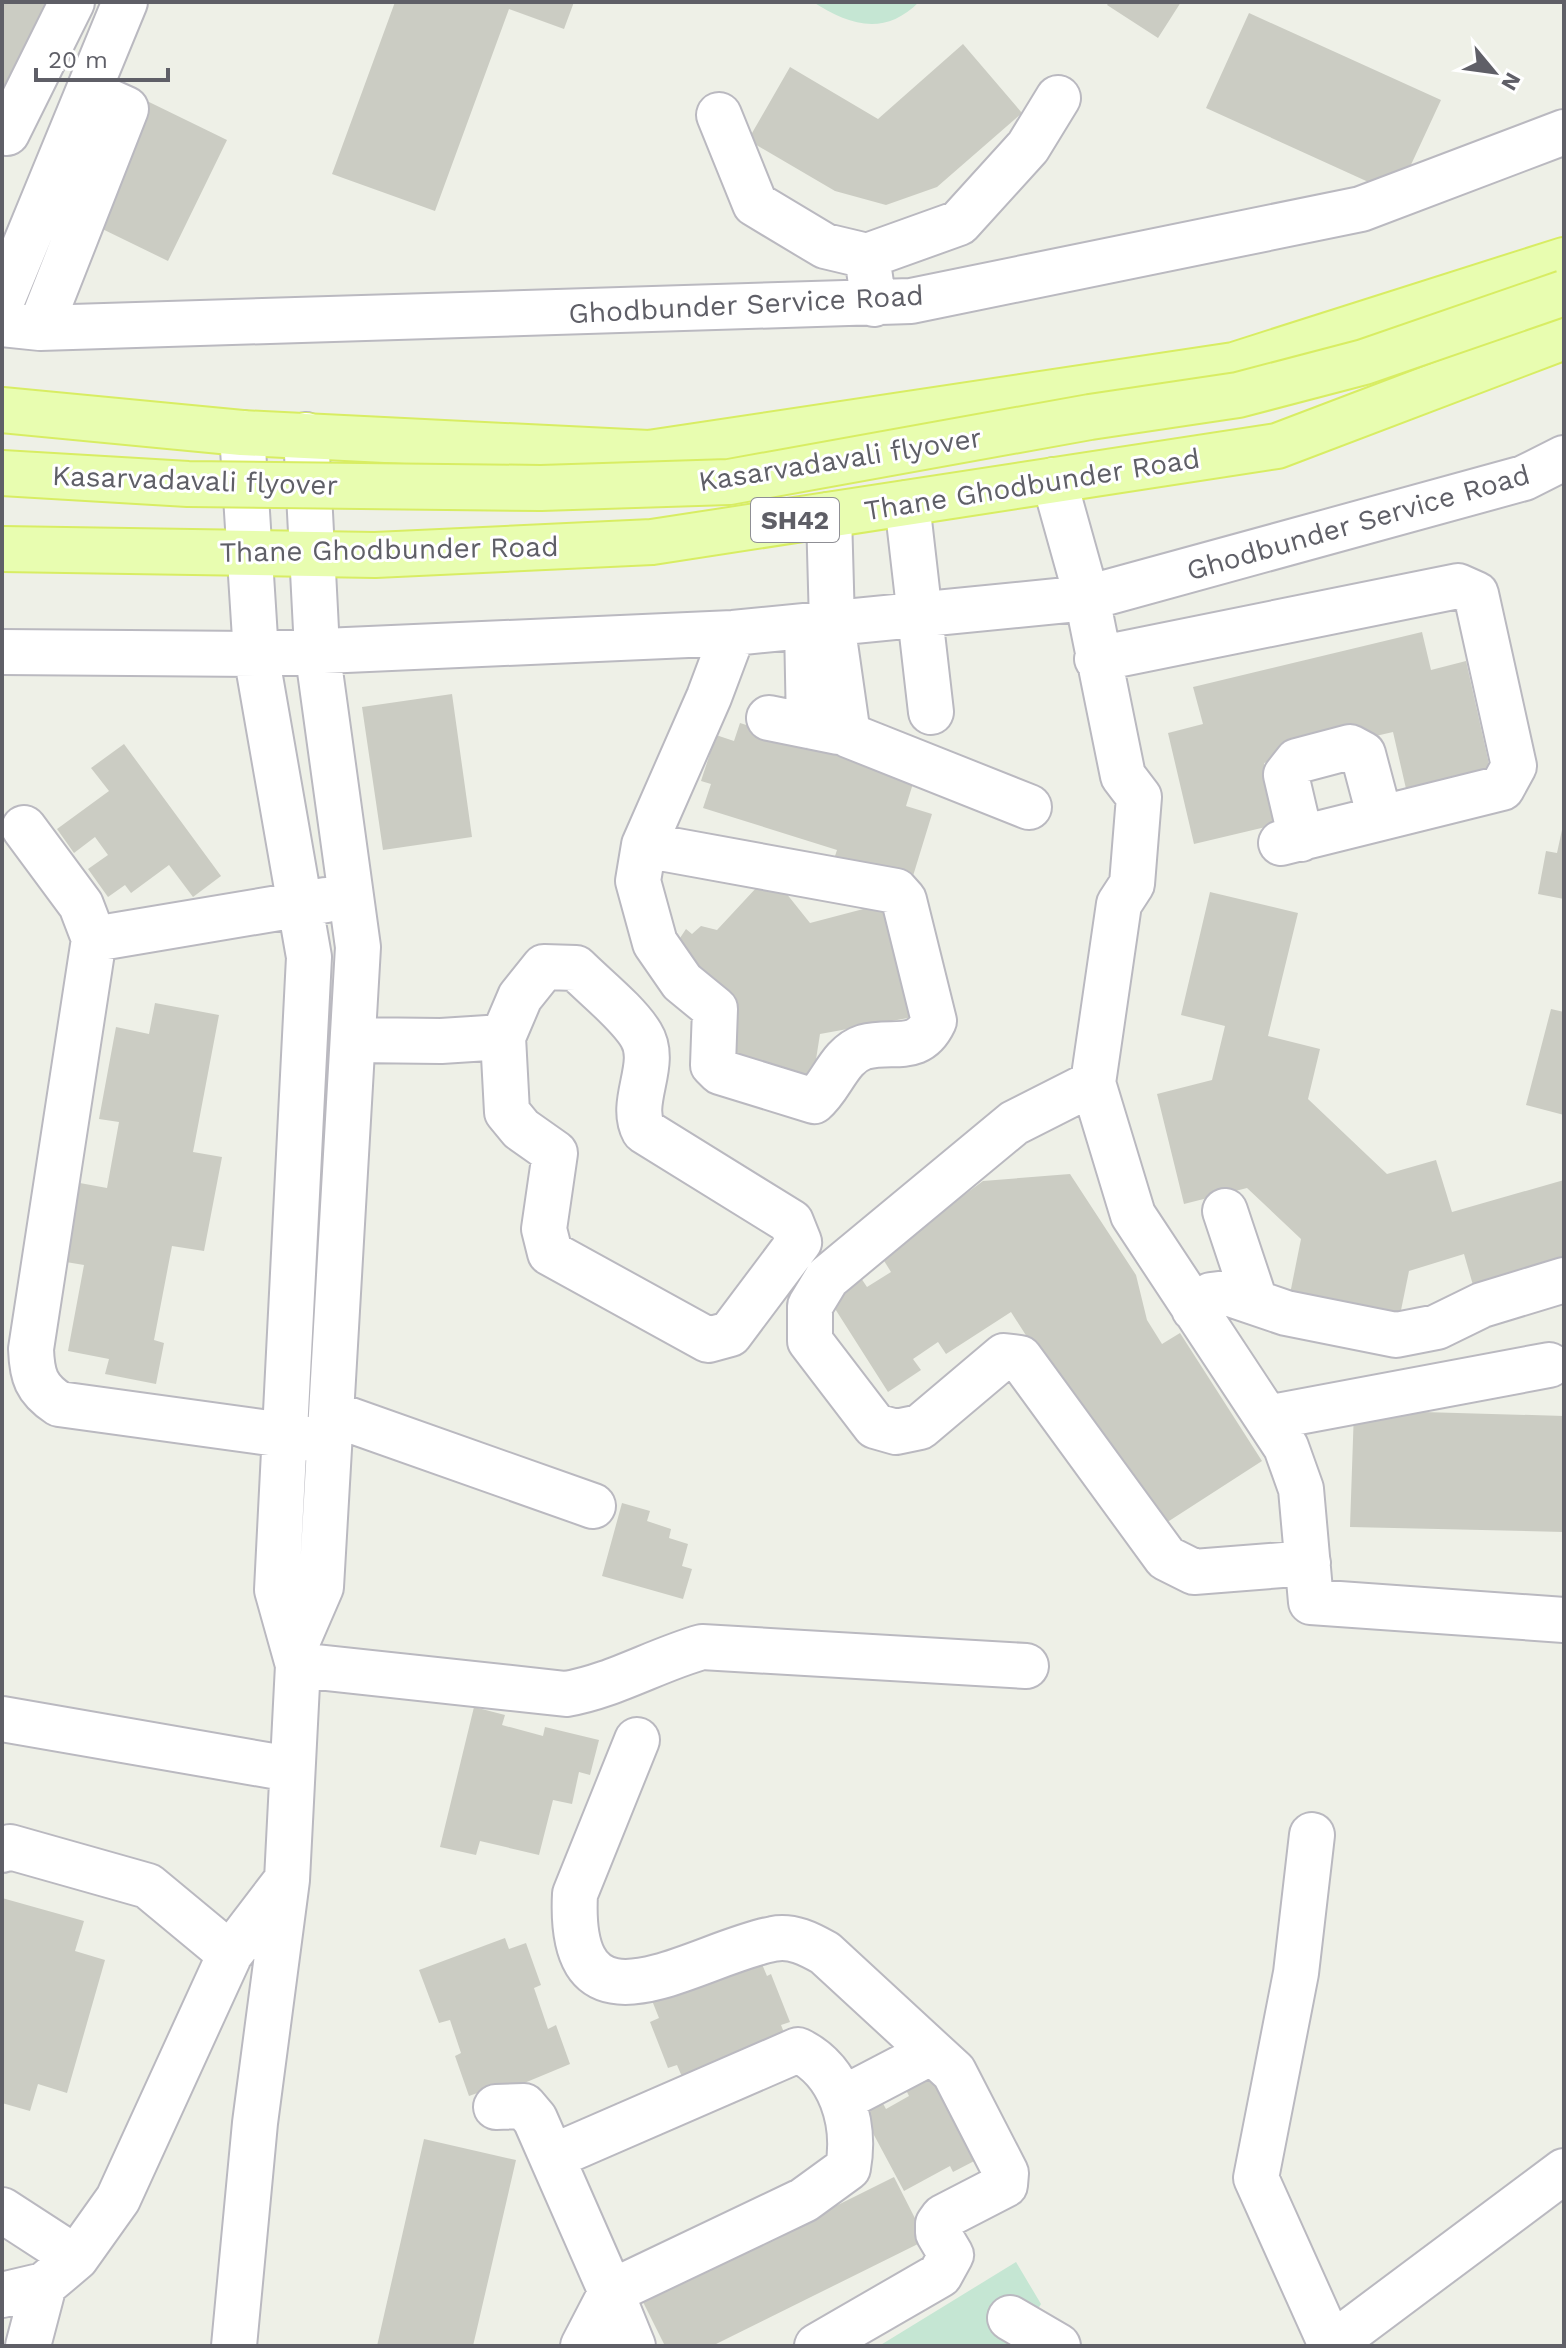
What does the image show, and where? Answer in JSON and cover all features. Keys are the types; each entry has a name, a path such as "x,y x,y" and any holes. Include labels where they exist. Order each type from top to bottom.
{"main road":[{"path":"2,410 242,433 649,453 1234,365 1564,260"},
{"name":"Kasarvadavali flyover","path":"2,473 234,485 541,488 729,482 1090,417 1238,395 1364,362 1564,293"},
{"name":"Thane Ghodbunder Road","path":"2,549 375,555 652,542 1277,446 1564,337"}],"street":[{"path":"61,158 5,132 72,2"},
{"path":"2,301 125,2"},
{"path":"21,326 125,117 126,109 122,105 88,92"},
{"path":"719,115 755,204 825,246 867,256 959,223 1028,147 1058,98"},
{"name":"Ghodbunder Service Road","path":"21,326 911,301 1361,209 1564,132"},
{"path":"867,256 874,304"},
{"path":"242,433 256,654 309,957 277,1590 296,1656"},
{"path":"234,2346 255,2123 287,1880 296,1656 321,1587 358,947 317,649 306,435"},
{"name":"Ghodbunder Service Road","path":"2,652 256,654 733,633 1087,598 1524,478 1564,458"},
{"path":"1054,480 1087,598 1123,776 1139,797 1132,884 1119,904 1093,1083 1133,1215 1286,1447 1301,1489 1311,1602 1564,1620"},
{"path":"907,503 931,712"},
{"path":"829,515 808,726 1029,807"},
{"path":"1097,659 1458,586 1469,589 1479,598 1514,766 1509,779 1502,788 1291,841 1286,775 1297,761 1350,747 1363,754 1380,818"},
{"path":"644,845 896,891 904,900 934,1021 927,1036 916,1042 865,1047 855,1052 814,1101 720,1072 711,1058 717,1019 715,1009 682,982 655,943 638,881 644,845 733,633"},
{"path":"24,828 81,905 94,939 31,1349 32,1373 42,1393 59,1404 287,1437 332,1427 593,1506"},
{"path":"94,939 352,895"},
{"path":"544,967 576,968 642,1036 647,1058 637,1120 644,1131 791,1222 799,1242 730,1334 708,1340 550,1253 544,1229 555,1153 521,1129 507,1112 503,1037 520,997 544,967"},
{"path":"353,1040 441,1041 503,1037"},
{"path":"1093,1083 1014,1123 827,1278 810,1306 810,1341 875,1426 896,1432 920,1427 1004,1356 1020,1358 1166,1558 1194,1572 1308,1563"},
{"path":"1225,1211 1255,1301"},
{"path":"1194,1309 1211,1295 1227,1293 1286,1313 1396,1335 1437,1327 1482,1305 1564,1280"},
{"path":"1267,1418 1549,1365"},
{"path":"296,1656 566,1694 591,1690 663,1658 702,1647 1026,1666"},
{"path":"2,1719 290,1769"},
{"path":"637,1740 575,1894 574,1914 582,1959 598,1978 624,1985 669,1974 775,1938 802,1940 825,1953 954,2072 969,2095 1006,2173 1005,2185 943,2217 938,2224 938,2233 951,2255 940,2275 817,2346"},
{"path":"1312,1835 1296,1973 1256,2178 1331,2346 1564,2171"},
{"path":"2,1850 10,1847 148,1886 230,1954"},
{"path":"28,2333 60,2272 118,2199 230,1954 287,1880"},
{"path":"552,2157 798,2050 827,2069 842,2099 852,2144 848,2168 804,2200 611,2292 583,2346"},
{"path":"842,2099 932,2052"},
{"path":"496,2107 524,2106 535,2119 633,2346"},
{"path":"2,2210 60,2272"},
{"path":"2,2295 60,2272"},
{"path":"1010,2318 1056,2346"}],"green space":[{"path":"813,2 919,2 893,20 866,24 840,17"},
{"path":"1016,2262 1041,2304 1016,2346 879,2346"}],"building":[{"path":"2,2 63,2 2,113"},
{"path":"395,2 574,2 564,29 509,9 435,211 332,174"},
{"path":"1109,2 1181,2 1158,38 1107,5"},
{"path":"1249,13 1441,100 1397,195 1206,108"},
{"path":"963,44 1022,113 937,187 886,205 835,191 748,140 790,67 878,119"},
{"path":"147,101 227,140 168,261 88,222"},
{"path":"1422,632 1431,670 1466,661 1491,773 1407,793 1393,732 1328,747 1264,763 1278,824 1194,844 1168,733 1203,724 1193,687"},
{"path":"452,694 472,837 383,850 362,707"},
{"path":"740,723 915,777 906,806 932,814 909,889 832,865 837,850 703,808 711,784 701,781 716,735 734,741"},
{"path":"124,744 221,876 193,897 169,865 131,893 125,885 108,897 88,869 108,855 95,837 74,853 57,829 109,791 91,768"},
{"path":"1563,825 1564,899 1538,894 1546,851 1557,853"},
{"path":"770,873 810,923 890,902 919,1016 820,1034 812,1085 721,1056 737,1000 696,980 676,944 686,929 692,934 701,926 717,930"},
{"path":"1210,892 1298,913 1268,1036 1320,1049 1308,1099 1387,1174 1436,1160 1452,1212 1564,1180 1564,1274 1477,1299 1464,1254 1409,1271 1398,1325 1288,1304 1301,1239 1247,1188 1184,1204 1157,1094 1212,1080 1225,1026 1181,1015"},
{"path":"155,1003 219,1015 193,1152 222,1157 204,1251 172,1246 154,1340 164,1343 156,1384 105,1374 109,1359 68,1351 84,1265 54,1260 69,1181 107,1188 119,1122 99,1119 116,1027 149,1034"},
{"path":"1551,1009 1564,1012 1564,1115 1526,1105"},
{"path":"1070,1174 1136,1275 1147,1320 1162,1344 1180,1333 1262,1461 1152,1532 1011,1312 946,1354 938,1342 913,1359 921,1370 888,1392 825,1293 857,1272 867,1287 891,1272 881,1256 983,1181"},
{"path":"1354,1410 1564,1416 1564,1532 1350,1527"},
{"path":"622,1503 650,1511 647,1521 671,1529 669,1538 688,1544 682,1566 692,1569 683,1599 602,1576"},
{"path":"474,1707 505,1715 502,1725 543,1736 545,1727 599,1740 590,1775 579,1772 572,1804 553,1800 539,1855 480,1841 476,1855 440,1847"},
{"path":"2,1898 84,1921 75,1951 105,1960 67,2093 38,2084 30,2111 2,2103"},
{"path":"505,1938 509,1949 526,1943 541,1985 534,1988 548,2029 556,2025 570,2064 486,2099 483,2091 469,2096 455,2056 461,2053 450,2020 439,2023 419,1970"},
{"path":"758,1955 767,1976 771,1974 790,2022 781,2025 789,2045 686,2086 677,2065 668,2068 650,2022 659,2018 651,1998"},
{"path":"938,2072 982,2157 953,2172 950,2166 904,2191 860,2109 880,2098 886,2109 909,2096 906,2090"},
{"path":"424,2139 516,2160 473,2346 377,2346"},
{"path":"894,2177 926,2240 712,2346 665,2346 643,2302"}]}
